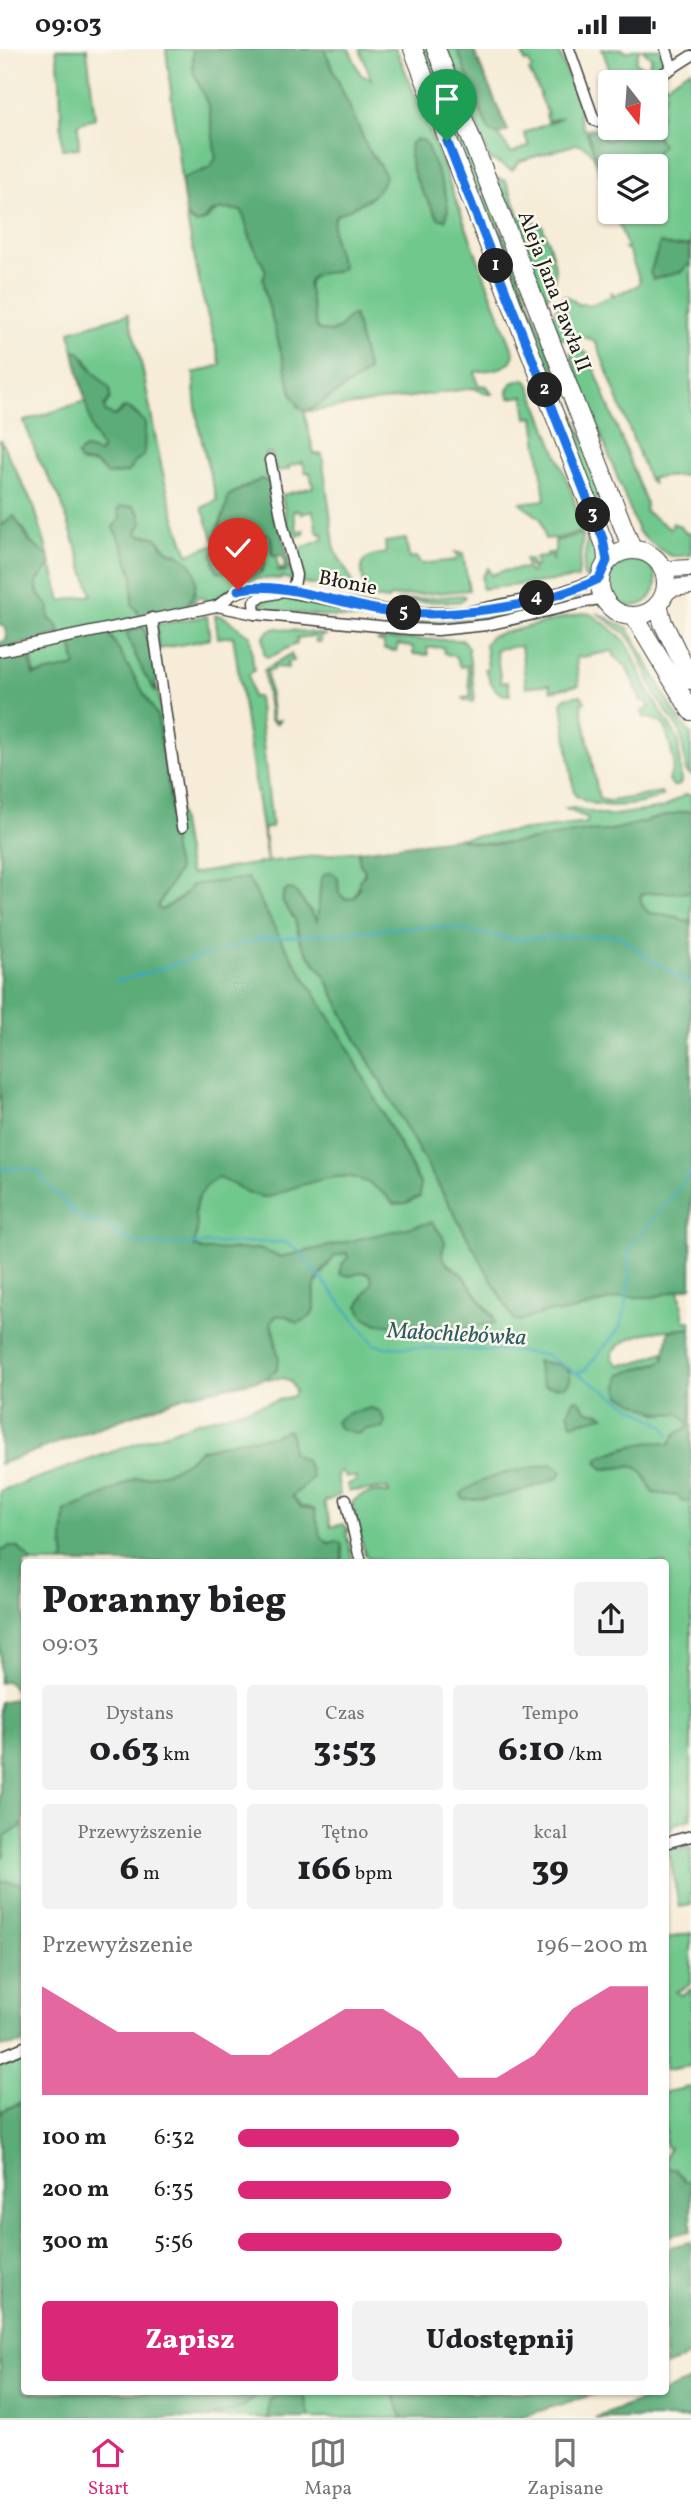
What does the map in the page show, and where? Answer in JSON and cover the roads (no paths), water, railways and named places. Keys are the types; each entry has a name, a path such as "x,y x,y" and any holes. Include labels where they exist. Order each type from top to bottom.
{"main road":[{"path":"413,49 603,539 607,561"},
{"name":"Aleja Jana Pawła II","path":"436,49 632,549"},
{"path":"691,568 673,569 662,566 649,554 632,549 607,561 599,579 603,598 614,609 634,617 644,615 672,588 691,586"},
{"path":"662,566 666,580 661,600 663,623 691,680"},
{"path":"634,617 691,711"}],"street":[{"path":"569,49 593,117 598,123"},
{"path":"666,49 672,68"},
{"path":"668,71 691,56"},
{"path":"255,614 254,602 258,598 293,592 296,575 270,460"},
{"name":"Błonie","path":"217,607 233,594 246,588 266,588 391,611 448,614 517,603 599,579"},
{"name":"Błonie","path":"0,651 152,618 217,607 255,614 410,629 458,629 603,598"},
{"path":"152,618 183,827"},
{"path":"346,1499 360,1559"},
{"path":"669,1842 691,1836"},
{"path":"0,2057 21,2048"}],"waterway":[{"name":"Małochlebówka","path":"222,950 260,939 415,927 448,927 509,939 618,935 648,958 691,984"},
{"name":"Małochlebówka","path":"116,982 212,953"},
{"name":"Małochlebówka","path":"0,1170 36,1170 66,1205 87,1222 100,1220 120,1236 143,1245 285,1242 300,1252 374,1344 384,1347 512,1351 546,1355 664,1426 669,1436"},
{"name":"Małochlebówka","path":"578,1373 585,1370 619,1329 630,1275 629,1253 634,1242 691,1173"}]}
